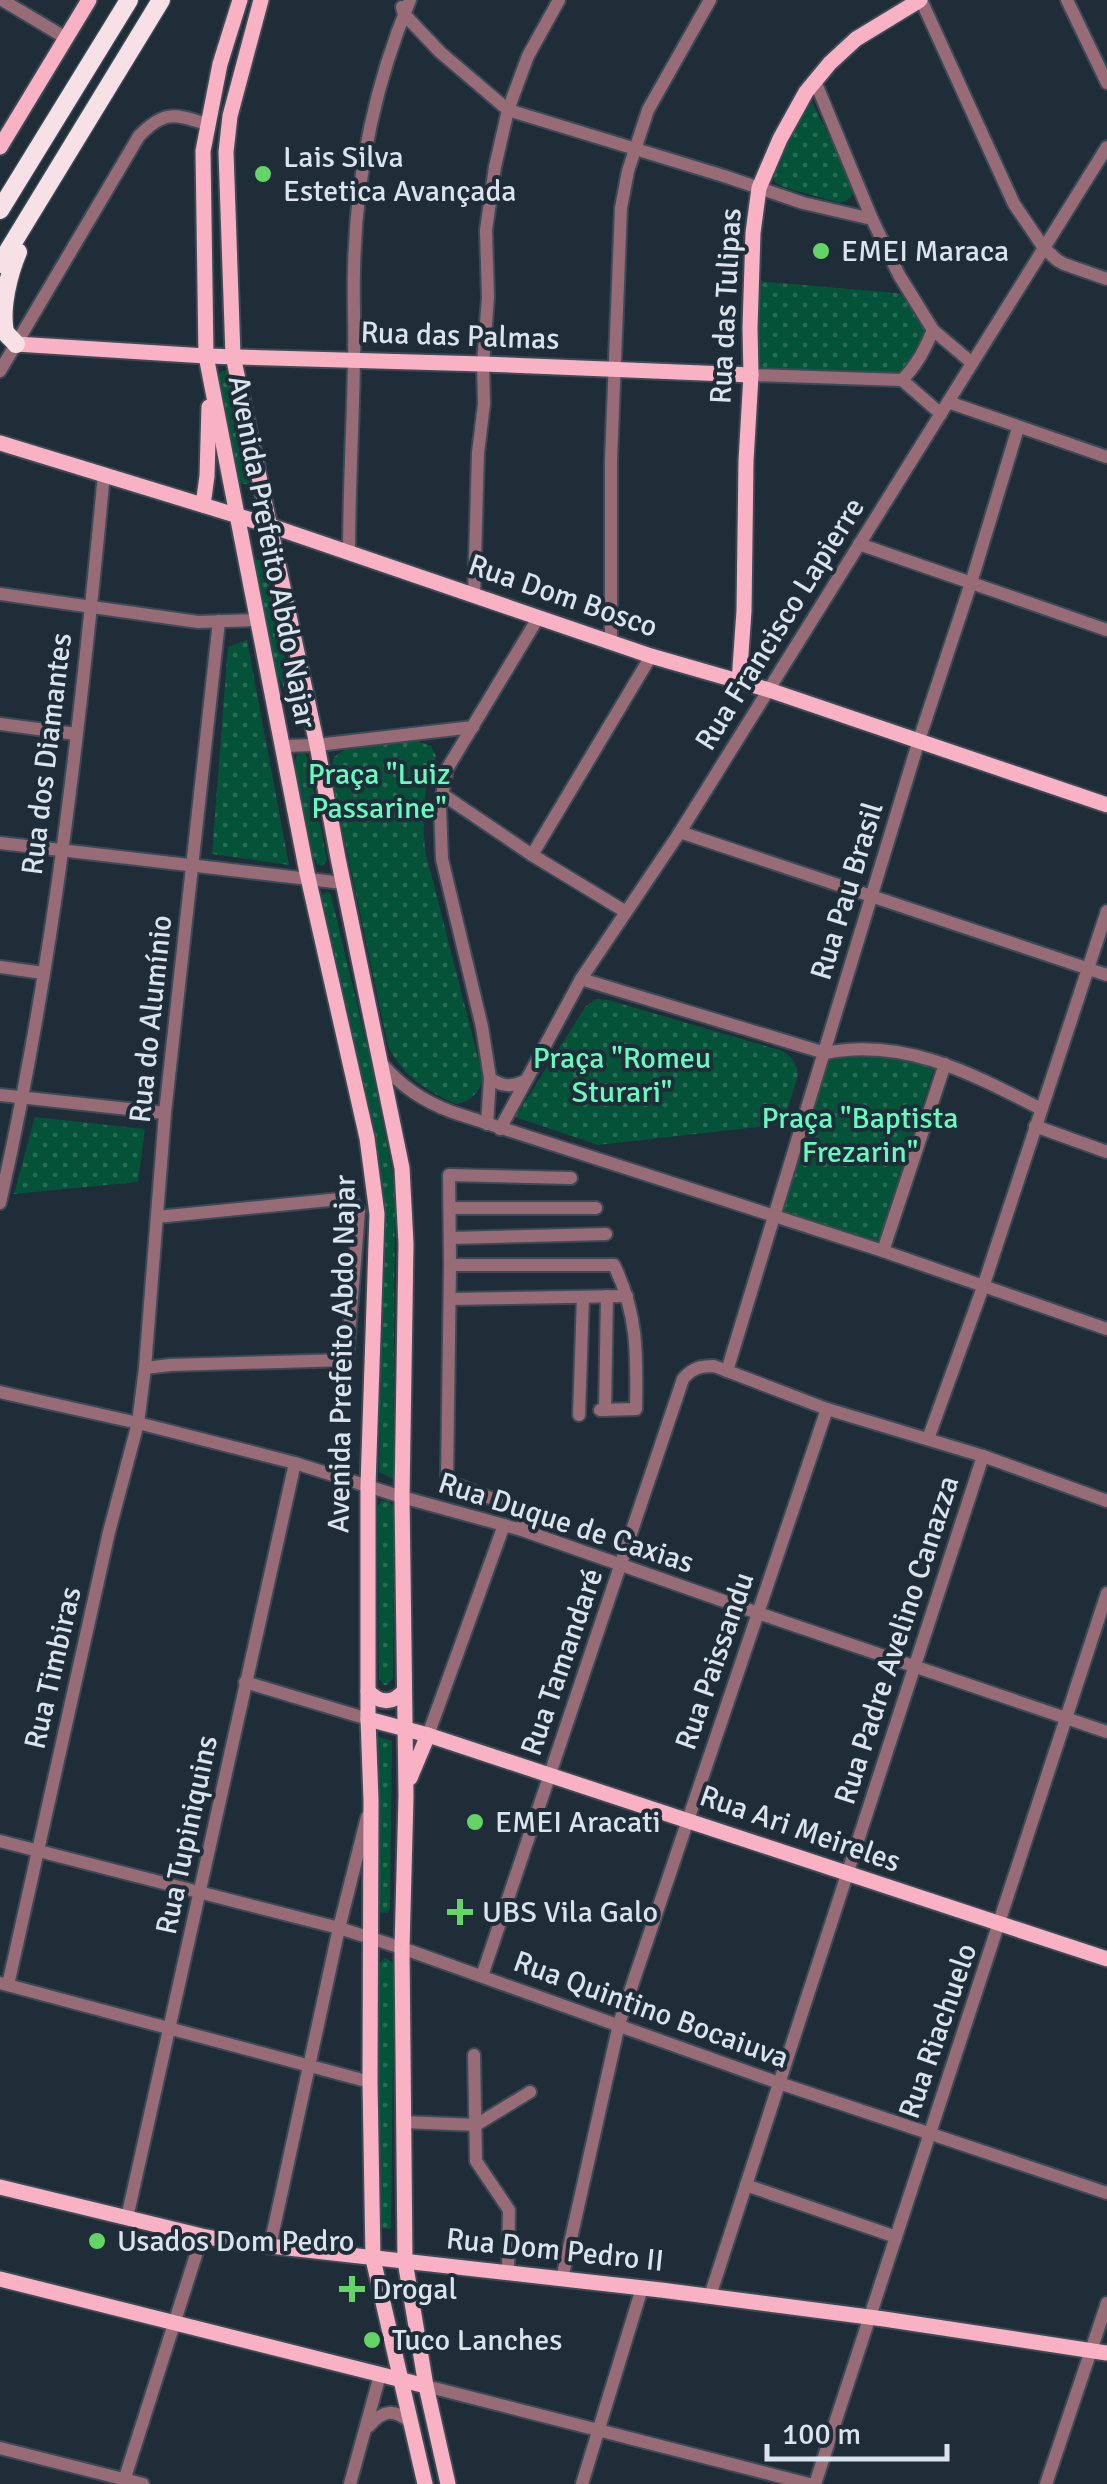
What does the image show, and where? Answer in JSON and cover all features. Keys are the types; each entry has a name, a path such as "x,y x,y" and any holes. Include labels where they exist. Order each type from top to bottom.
{"highway":[{"path":"0,210 129,0"},
{"path":"0,264 161,0"},
{"path":"16,344 6,333 2,320 12,266 84,128"}],"main road":[{"path":"0,147 89,0"},
{"name":"Avenida Prefeito Abdo Najar","path":"240,0 220,64 203,151 207,362 309,880 374,1176 377,1214 368,1486 373,2259 425,2484"},
{"name":"Avenida Prefeito Abdo Najar","path":"261,0 230,116 226,152 233,356 402,1168 406,1796 402,1948 410,2122 405,2261 426,2386 448,2484"},
{"path":"245,59 269,0"},
{"name":"Rua das Tulipas","path":"739,682 753,233 759,188 806,92 830,63 856,39 921,0"},
{"name":"Rua das Palmas","path":"16,344 207,362 233,356 751,376"},
{"path":"203,506 208,462 207,362"},
{"name":"Rua Dom Bosco","path":"0,443 271,526 651,656 768,690 1107,805"},
{"path":"280,570 289,548 311,540"},
{"path":"368,1691 382,1701 390,1701 404,1691"},
{"name":"Rua Ari Meireles","path":"368,1719 428,1735 1107,1959"},
{"path":"406,1796 414,1764 428,1735"},
{"name":"Rua Dom Pedro II","path":"0,2186 202,2236 710,2296 1099,2352"},
{"path":"0,2279 426,2386"}],"street":[{"path":"2,0 66,38"},
{"path":"474,595 488,296 486,230 508,110 528,56 558,0"},
{"path":"612,642 614,369 621,208 648,110 710,0"},
{"path":"921,0 1014,204 1044,248 1064,264 1107,278"},
{"path":"1066,0 1107,83"},
{"path":"405,4 440,52 508,110 803,203 872,220"},
{"path":"349,552 354,266 363,163 380,79 405,4"},
{"path":"815,82 899,275 933,330 972,363"},
{"path":"0,371 139,136 155,120 171,115 207,124"},
{"name":"Rua Francisco Lapierre","path":"493,1126 525,1081 581,980 680,832 1107,147"},
{"path":"933,330 913,369 902,380 944,408 1107,457"},
{"name":"Rua das Palmas","path":"751,376 902,380"},
{"name":"Rua Pau Brasil","path":"727,1370 918,740 1018,428"},
{"name":"Rua dos Diamantes","path":"0,1203 24,1098 61,852 104,474"},
{"path":"859,544 1107,630"},
{"path":"0,594 158,618 198,622 258,620"},
{"path":"493,1126 482,1027 442,858 440,807 446,769 538,618"},
{"name":"Rua do Alumínio","path":"138,1423 165,1113 219,621"},
{"path":"532,855 651,656"},
{"path":"0,724 76,734"},
{"path":"282,746 473,727"},
{"path":"442,794 626,912"},
{"path":"680,832 1107,975"},
{"path":"0,843 343,883"},
{"path":"928,1439 1107,911"},
{"path":"0,968 43,973"},
{"path":"581,980 826,1052 885,1048 945,1064 1042,1109"},
{"path":"382,1064 398,1082 432,1105 883,1251 1107,1329"},
{"path":"883,1251 945,1064"},
{"path":"490,1083 510,1086 525,1081"},
{"path":"452,1112 473,1108 490,1083"},
{"path":"0,1095 165,1113"},
{"path":"1035,1126 1107,1152"},
{"path":"522,1530 526,1512 447,1481 449,1175 571,1178"},
{"path":"145,1368 170,1364 347,1360 359,1211 350,1198 157,1217"},
{"path":"450,1208 596,1208"},
{"path":"450,1238 606,1234"},
{"path":"450,1266 614,1265 627,1296 637,1344 636,1409 602,1410 608,1296"},
{"path":"450,1298 627,1296"},
{"path":"578,1414 583,1297"},
{"name":"Rua Tamandaré","path":"482,1976 683,1379 696,1368 714,1366 727,1370"},
{"path":"727,1370 826,1408 982,1456 1107,1501"},
{"name":"Rua Duque de Caxias","path":"0,1392 295,1463 522,1530 1107,1732"},
{"name":"Rua Paissandu","path":"562,2279 619,2024 826,1408"},
{"name":"Rua Timbiras","path":"4,1984 138,1423"},
{"name":"Rua Padre Avelino Canazza","path":"710,2296 982,1456"},
{"name":"Rua Tupiniquins","path":"127,2218 295,1463"},
{"path":"428,1735 504,1525"},
{"name":"Rua Riachuelo","path":"812,2484 1107,1593"},
{"name":"Rua Ari Meireles","path":"245,1682 368,1719"},
{"path":"270,2246 371,1800"},
{"name":"Rua Quintino Bocaiuva","path":"0,1841 339,1928 402,1948 1107,2193"},
{"path":"4,1984 370,2082"},
{"path":"474,2055 476,2162 510,2210 508,2272"},
{"path":"410,2122 476,2125 530,2092"},
{"path":"746,2186 896,2237"},
{"path":"124,2482 202,2236"},
{"path":"582,2484 642,2288"},
{"path":"1046,2484 1099,2352 1107,2303"},
{"path":"350,2484 380,2375"},
{"path":"426,2386 812,2484"},
{"path":"364,2432 380,2414 390,2411 411,2422"},
{"path":"0,2448 144,2484"}],"green space":[{"path":"806,100 812,102 854,187 850,198 840,203 775,182 773,174"},
{"path":"756,281 908,294 925,327 923,338 902,380 751,375"},
{"path":"221,371 230,375 250,485 240,483 218,377"},
{"path":"252,560 264,560 299,726 292,724 285,691 274,666"},
{"path":"247,640 289,865 212,854 228,647"},
{"name":"Praça \"Luiz Passarine\"","path":"417,741 431,746 436,756 426,787 425,850 483,1077 474,1095 456,1104 416,1081 388,1046 330,770 334,757 344,750"},
{"path":"298,753 307,757 327,861 322,866 313,856 294,764"},
{"path":"328,892 370,1059 395,1186 393,1479 379,1472 383,1192 321,899"},
{"name":"Praça \"Romeu Sturari\"","path":"596,999 783,1051 794,1061 798,1075 783,1124 598,1145 515,1117 586,1006"},
{"name":"Praça \"Baptista Frezarin\"","path":"884,1053 935,1066 878,1244 782,1215 830,1057"},
{"path":"35,1117 145,1129 138,1182 14,1194"},
{"path":"388,1500 394,1508 393,1679 384,1685 379,1679 378,1506"},
{"path":"377,1736 392,1741 388,1913 379,1912 378,1906"},
{"path":"385,1958 394,1963 391,2229 378,2228 378,1964"}],"place":[{"name":"Lais Silva Estetica Avançada","path":"263,174"},
{"name":"EMEI Maraca","path":"821,251"},
{"name":"EMEI Aracati","path":"475,1822"},
{"name":"UBS Vila Galo","path":"460,1912"},
{"name":"Usados Dom Pedro","path":"97,2241"},
{"name":"Drogal","path":"352,2289"},
{"name":"Tuco Lanches","path":"372,2340"}]}
